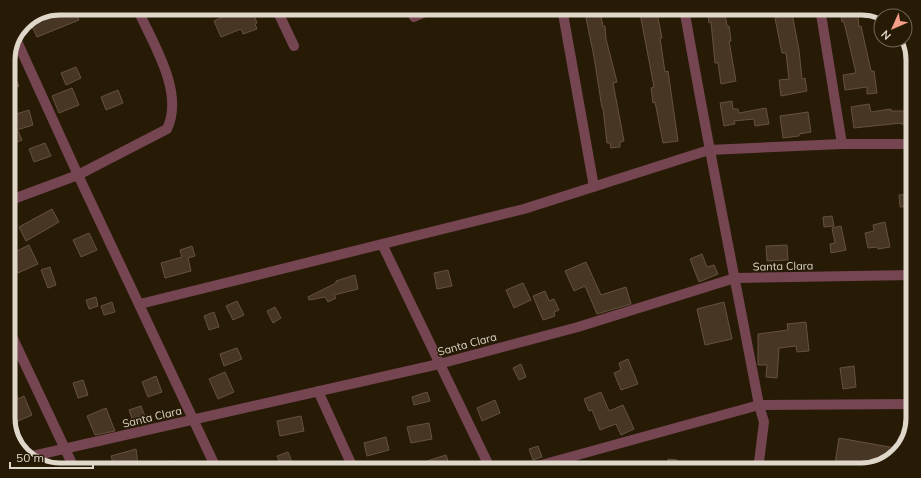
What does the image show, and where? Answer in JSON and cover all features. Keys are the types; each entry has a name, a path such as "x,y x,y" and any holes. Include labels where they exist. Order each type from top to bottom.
{"street":[{"path":"15,198 78,175 167,129 172,119 174,103 167,75 139,15"},
{"path":"279,15 294,46"},
{"path":"563,15 594,187"},
{"path":"685,15 709,150 736,278 759,406 764,422 759,463"},
{"path":"821,15 842,144"},
{"path":"18,43 78,175 214,463"},
{"path":"140,304 524,209 709,150 842,144 906,144"},
{"path":"382,244 488,463"},
{"name":"Santa Clara","path":"36,455 194,420 318,390 440,364 578,327 736,278 906,275"},
{"path":"15,343 71,463"},
{"path":"318,390 351,463"},
{"path":"549,463 759,406 906,404"}],"building":[{"path":"59,15 60,18 68,15 76,15 79,20 37,37 32,25 43,18"},
{"path":"227,15 254,15 257,23 255,24 257,29 243,34 241,29 221,37 214,21"},
{"path":"585,15 601,15 603,26 605,26 606,39 617,82 613,83 624,141 620,142 620,147 611,148 610,143 607,143 603,108"},
{"path":"640,15 657,15 662,38 660,38 665,72 668,71 678,141 663,143 655,102 653,103 651,88 654,87"},
{"path":"708,15 725,15 727,26 729,26 731,41 729,41 736,81 721,84 718,63 715,63 711,22 709,23"},
{"path":"779,15 792,15 799,50 802,79 805,78 807,91 781,96 779,80 789,79 786,53 782,53 775,18 779,17"},
{"path":"841,15 858,15 859,27 861,26 871,71 874,71 877,93 867,94 867,87 845,90 843,75 856,73 844,22 842,22"},
{"path":"76,67 81,78 66,85 61,73"},
{"path":"15,77 19,86 15,88"},
{"path":"72,88 79,105 59,113 52,96"},
{"path":"118,90 123,103 106,110 101,97"},
{"path":"732,101 733,109 738,109 739,113 766,108 769,124 755,126 754,119 734,121 735,124 724,126 720,103"},
{"path":"869,104 871,112 891,109 891,111 906,111 906,124 901,123 854,128 851,107"},
{"path":"29,110 33,125 15,131 15,114"},
{"path":"808,112 811,132 799,134 799,136 783,138 780,116"},
{"path":"18,131 22,140 15,143 15,132"},
{"path":"45,143 51,156 34,162 29,149"},
{"path":"906,194 906,207 900,207 899,195"},
{"path":"52,209 59,222 26,241 19,227"},
{"path":"832,216 834,226 824,227 823,217"},
{"path":"885,222 890,247 878,249 877,247 868,248 865,233 874,231 873,225"},
{"path":"841,226 846,250 831,253 830,244 835,243 832,228"},
{"path":"89,233 97,250 81,257 73,240"},
{"path":"29,245 38,264 18,273 15,267 15,258 17,257 15,252"},
{"path":"787,245 788,260 767,261 766,246"},
{"path":"192,246 195,256 188,258 191,271 165,278 161,263 182,257 180,250"},
{"path":"702,254 707,267 714,265 718,274 699,282 690,259"},
{"path":"586,262 601,295 626,287 631,304 597,314 585,286 574,291 565,271"},
{"path":"50,267 56,285 48,288 41,270"},
{"path":"448,270 452,286 437,289 434,273"},
{"path":"355,275 358,289 334,295 336,298 328,302 325,297 309,300 308,297 336,283 336,281"},
{"path":"523,283 531,300 514,308 506,290"},
{"path":"545,291 549,301 554,299 559,310 554,312 555,316 543,320 533,296"},
{"path":"96,297 98,306 89,309 86,300"},
{"path":"237,301 244,315 233,320 226,306"},
{"path":"112,302 115,312 104,315 101,306"},
{"path":"724,302 732,339 705,345 697,309"},
{"path":"275,307 281,318 273,323 267,311"},
{"path":"214,312 219,327 209,330 204,316"},
{"path":"806,322 809,351 797,352 796,346 779,348 777,378 766,377 767,365 758,365 758,334 788,330 787,324"},
{"path":"237,348 242,359 224,366 220,354"},
{"path":"628,359 638,384 621,390 614,373 621,370 619,363"},
{"path":"521,364 526,377 519,380 513,368"},
{"path":"854,366 856,387 843,389 840,368"},
{"path":"225,372 234,392 218,399 209,379"},
{"path":"156,376 162,392 148,397 142,382"},
{"path":"83,380 88,395 78,398 73,383"},
{"path":"15,387 18,399 24,396 32,415 15,422"},
{"path":"427,392 430,401 414,405 412,397"},
{"path":"601,392 609,411 623,405 634,429 621,435 616,424 600,430 592,410 589,411 584,399"},
{"path":"495,400 500,413 482,421 477,408"},
{"path":"141,406 146,419 134,424 129,410"},
{"path":"106,408 115,431 95,435 87,416"},
{"path":"301,416 304,431 280,436 277,421"},
{"path":"429,423 432,439 411,443 407,427"},
{"path":"386,437 389,450 367,456 364,443"},
{"path":"839,438 895,448 881,458 867,463 835,463"},
{"path":"538,446 542,457 533,460 529,449"},
{"path":"136,449 138,463 113,463 111,456"},
{"path":"288,452 292,463 280,463 277,456"},
{"path":"446,455 449,463 428,463 427,461"},
{"path":"668,459 677,460 677,463 668,463"},
{"path":"171,461 171,463 158,463"}]}
